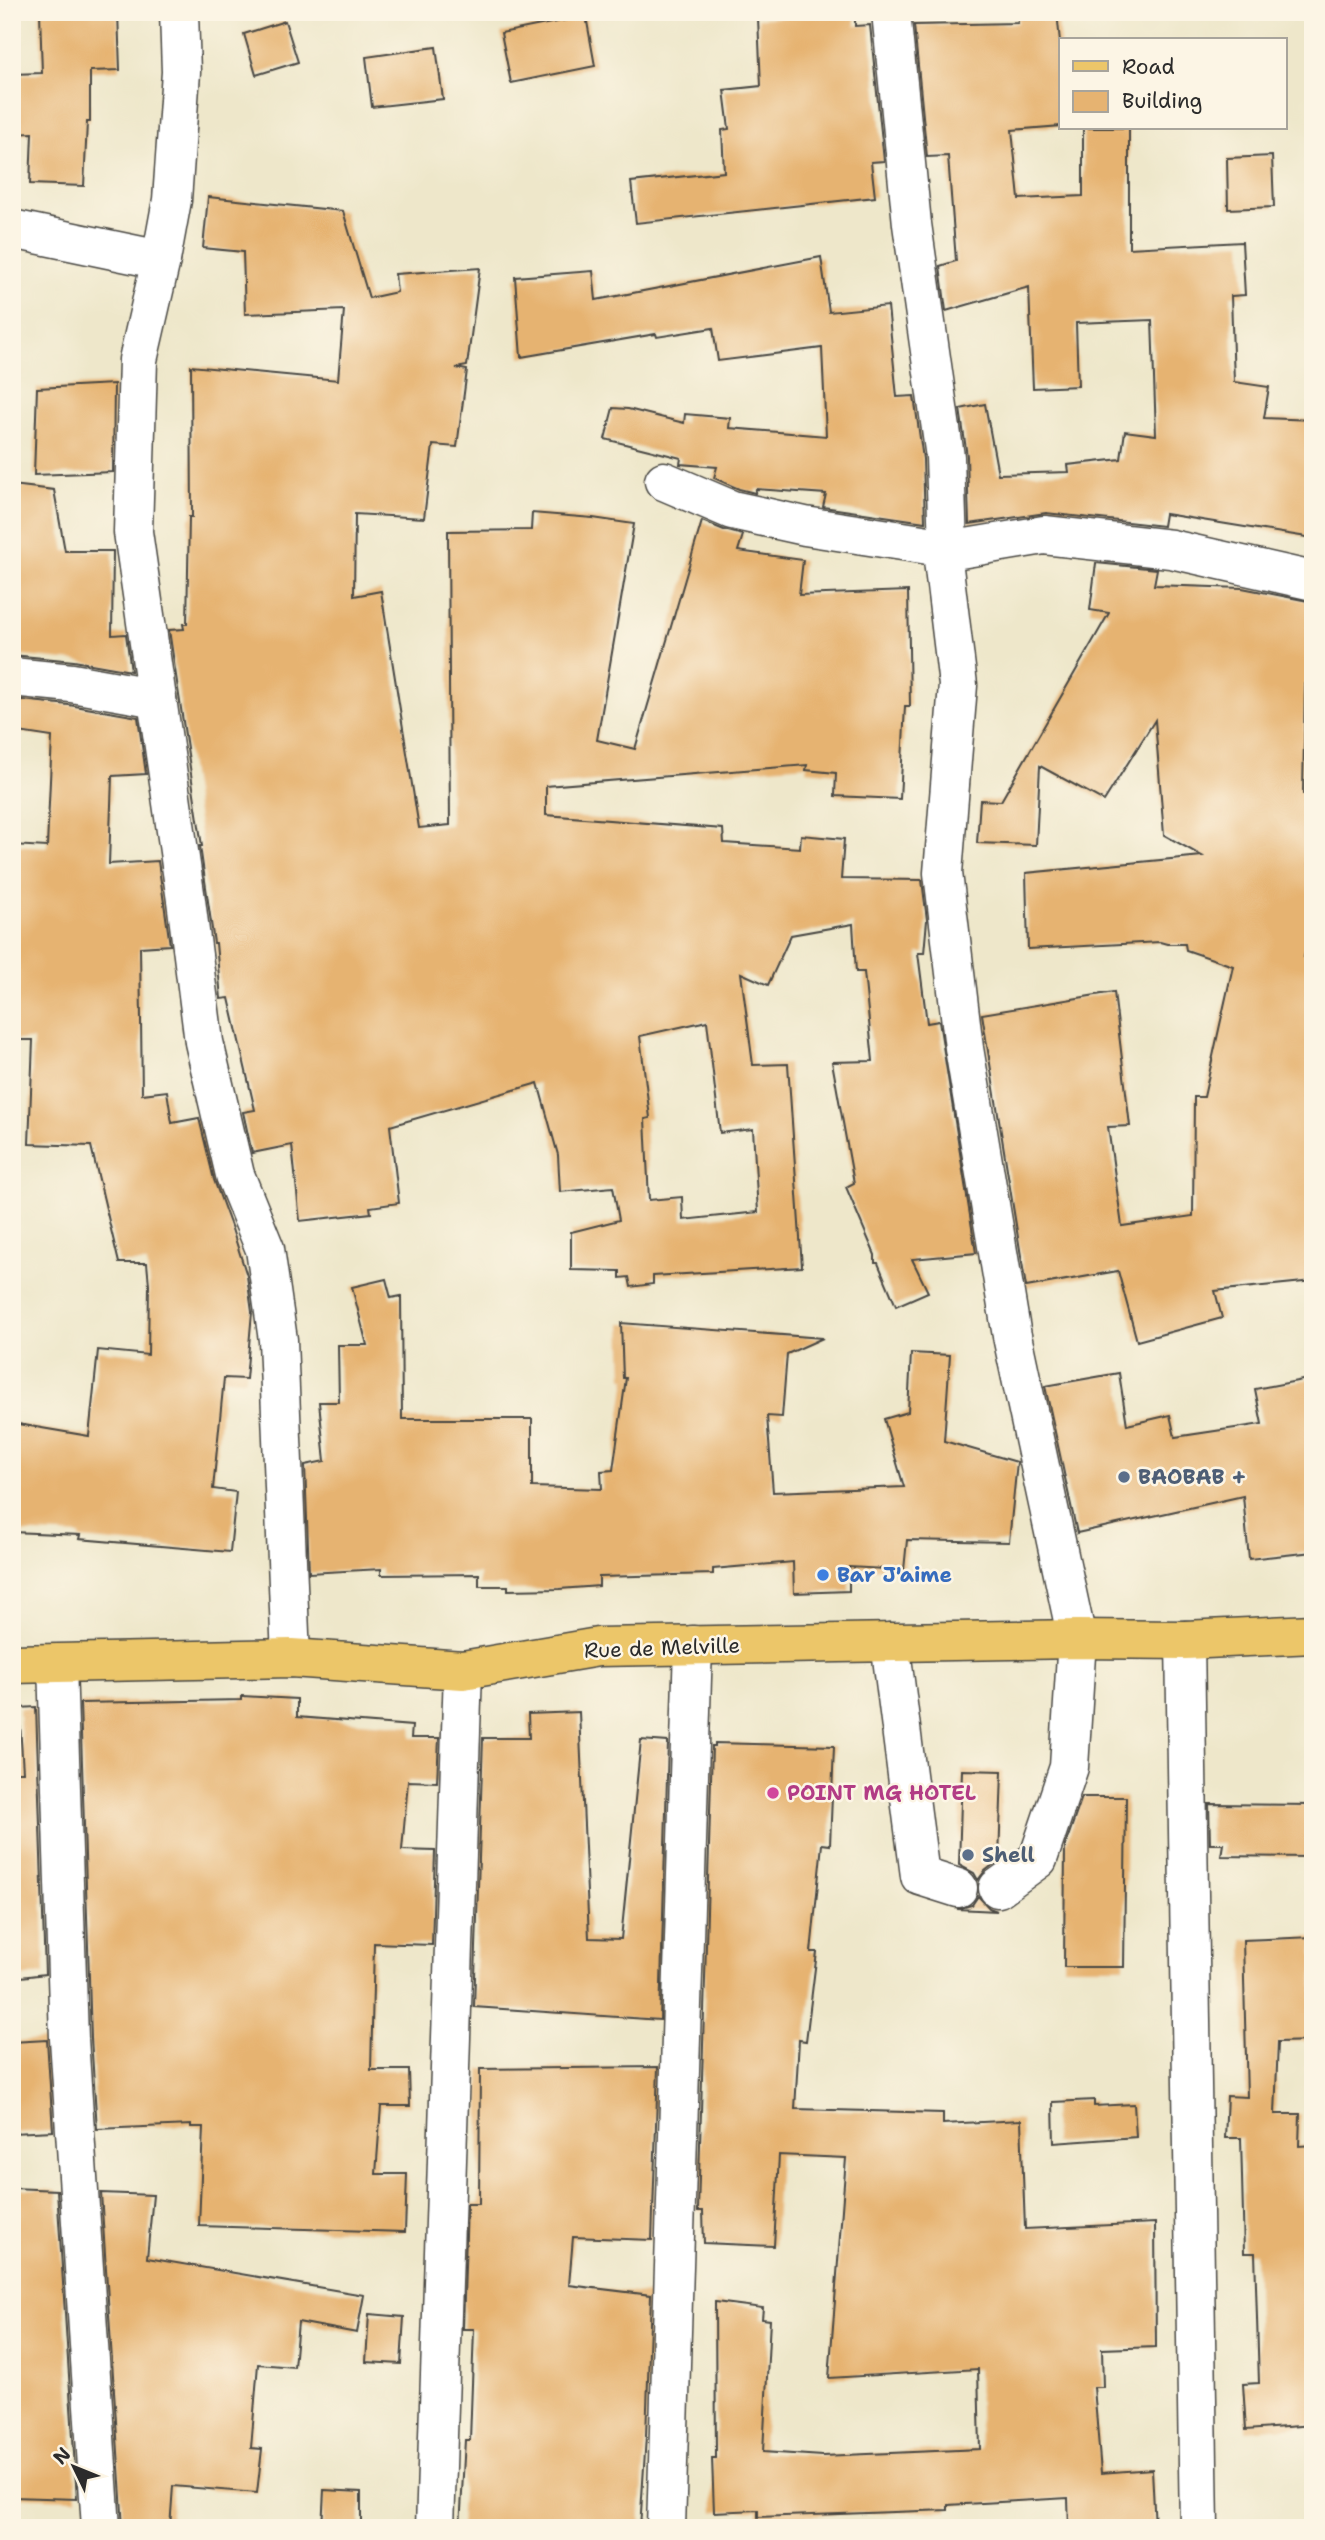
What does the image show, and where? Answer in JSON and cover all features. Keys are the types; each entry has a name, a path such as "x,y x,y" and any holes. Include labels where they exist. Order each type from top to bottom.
{"main road":[{"name":"Rue de Melville","path":"12,1664 291,1658 463,1670 598,1647 1077,1639 1185,1640 1313,1634"}],"street":[{"path":"179,12 181,72 172,200 138,360 133,532 204,1042 235,1175 265,1249 269,1275 278,1340 291,1658"},
{"path":"891,12 912,224 945,457 945,550 958,685 943,873 962,1035 1012,1336 1077,1639 1069,1767 1038,1859 998,1888"},
{"path":"12,229 161,260"},
{"path":"664,481 732,510 805,526 945,550 1044,535 1171,549 1313,581"},
{"path":"12,677 72,683 157,698"},
{"path":"1185,1640 1199,2528"},
{"path":"890,1642 920,1877 958,1888"},
{"path":"666,2528 693,1645"},
{"path":"57,1664 69,2039 101,2528"},
{"path":"435,2528 463,1670"}],"building":[{"path":"40,12 118,12 120,70 90,71 90,122 87,122 84,186 30,184 32,133 12,134 12,74 42,73"},
{"path":"1017,12 1057,12 1060,38 1059,126 1012,130 1019,199 1083,196 1083,130 1129,130 1129,248 1242,242 1245,295 1231,296 1234,382 1269,387 1264,418 1313,420 1313,538 1165,514 1163,526 1046,513 969,524 967,456 960,409 985,404 998,474 1069,472 1068,465 1121,459 1125,431 1156,435 1152,320 1076,323 1078,386 1033,388 1029,287 946,311 940,266 956,261 948,156 927,157 914,25 1018,23"},
{"path":"855,15 855,26 870,25 884,161 871,162 875,197 636,223 631,182 724,172 722,130 729,129 724,90 761,86 758,18"},
{"path":"586,16 595,66 511,83 501,33"},
{"path":"285,21 298,62 256,75 244,34"},
{"path":"436,47 443,99 372,107 366,57"},
{"path":"1272,156 1274,207 1228,209 1227,158"},
{"path":"208,197 343,211 369,298 397,292 395,274 480,268 467,366 456,368 467,370 457,447 433,445 424,518 355,514 354,596 381,591 419,828 450,825 448,531 531,530 532,513 634,524 597,740 635,749 702,521 743,535 738,551 803,560 799,595 908,591 910,706 905,706 900,799 835,796 836,773 806,770 807,765 546,786 546,815 723,829 724,843 800,848 801,835 844,839 841,879 922,880 927,920 924,953 918,953 927,1023 939,1021 976,1253 912,1259 928,1292 896,1306 878,1263 875,1263 875,1255 846,1187 854,1183 832,1062 873,1061 864,972 856,972 853,924 791,935 768,985 741,973 753,1065 788,1064 802,1267 653,1276 653,1284 631,1287 629,1277 620,1278 620,1271 571,1270 571,1232 619,1220 613,1187 560,1192 558,1155 538,1083 390,1126 399,1203 370,1207 371,1213 300,1221 292,1145 252,1153 243,1112 255,1110 229,998 221,999 216,943 169,630 184,629 183,624 187,624 189,517 192,517 191,366 338,380 344,310 245,314 243,252 203,248","holes":["707,1021 720,1133 753,1129 758,1212 683,1220 682,1197 649,1200 645,1119 650,1118 640,1036"]},
{"path":"821,257 829,312 888,306 897,397 914,396 923,459 925,522 823,507 826,494 756,489 755,493 739,489 714,478 717,467 680,464 681,458 605,439 613,408 628,409 684,423 685,414 730,418 729,428 826,436 822,348 718,361 713,328 657,337 656,334 521,357 515,277 593,271 596,300"},
{"path":"114,384 113,472 34,475 37,388"},
{"path":"12,485 54,490 65,551 113,551 112,635 126,634 131,671 74,661 12,655"},
{"path":"1096,563 1157,569 1154,585 1242,588 1313,602 1313,686 1305,684 1303,794 1307,794 1309,867 1313,868 1313,920 1304,957 1313,958 1313,1281 1215,1291 1222,1318 1137,1341 1118,1271 1026,1287 982,1014 1114,992 1130,1126 1108,1127 1122,1226 1193,1216 1194,1097 1204,1097 1233,966 1186,950 1185,944 1160,942 1028,949 1026,873 1202,856 1164,835 1155,720 1104,801 1040,766 1036,845 977,843 980,800 1001,801 1109,613 1090,610"},
{"path":"12,699 69,705 138,717 146,774 112,776 109,864 158,861 170,945 140,947 142,1094 167,1091 172,1123 199,1118 214,1180 247,1276 252,1312 246,1379 224,1378 213,1489 236,1492 230,1552 79,1539 80,1535 12,1532 12,1423 89,1436 98,1350 148,1355 149,1285 147,1263 119,1263 91,1146 29,1144 33,1040 12,1040 12,845 47,847 52,737 12,731"},
{"path":"386,1279 391,1298 401,1296 402,1419 532,1419 532,1487 602,1489 601,1471 613,1470 626,1378 623,1378 621,1323 823,1338 787,1354 782,1417 767,1416 773,1492 904,1487 884,1419 908,1412 911,1353 950,1355 944,1441 1017,1462 1009,1542 907,1540 904,1570 849,1567 849,1591 794,1593 793,1562 713,1569 713,1574 599,1577 599,1586 559,1589 508,1590 508,1586 479,1586 479,1574 381,1575 381,1569 309,1573 305,1465 325,1461 319,1402 339,1402 338,1345 367,1345 352,1287"},
{"path":"1119,1373 1127,1425 1170,1415 1175,1437 1262,1424 1255,1389 1313,1378 1313,1552 1249,1559 1243,1496 1077,1533 1045,1386"},
{"path":"242,1696 297,1699 297,1717 412,1726 411,1738 439,1738 437,1782 408,1781 402,1850 435,1851 432,1945 374,1943 371,2070 409,2070 410,2106 381,2106 376,2174 407,2174 405,2232 199,2226 203,2127 191,2125 97,2129 91,2038 80,1703 242,1700"},
{"path":"36,1707 45,1974 12,1978 12,1772 23,1772 19,1708"},
{"path":"579,1712 589,1938 621,1939 641,1740 668,1742 660,2020 474,2007 483,1738 529,1738 528,1714"},
{"path":"715,1743 834,1746 830,1845 822,1844 811,1952 817,1952 806,2041 799,2040 795,2109 943,2113 943,2124 1021,2120 1025,2229 1155,2223 1156,2347 1102,2349 1103,2387 1094,2387 1101,2473 1152,2469 1155,2528 1069,2528 1068,2498 948,2505 948,2510 758,2517 758,2510 714,2512 712,2458 716,2458 715,2302 763,2308 762,2319 770,2320 763,2452 823,2456 980,2449 978,2369 829,2378 846,2158 779,2155 774,2246 704,2243 703,2211 698,2211 712,1746 715,1746"},
{"path":"962,1770 1002,1771 999,1860 978,1880 974,1873 959,1865"},
{"path":"1082,1797 1126,1797 1124,1967 1064,1967 1065,1846"},
{"path":"1209,1804 1313,1805 1313,1857 1221,1856 1223,1844 1210,1844"},
{"path":"978,1896 989,1908 997,1911 957,1909 972,1905"},
{"path":"1313,1937 1313,2041 1278,2042 1275,2114 1300,2114 1299,2146 1313,2145 1313,2425 1246,2430 1243,2384 1259,2383 1255,2253 1244,2253 1241,2138 1225,2138 1227,2096 1247,2097 1243,1940"},
{"path":"47,2040 53,2131 12,2133 12,2042"},
{"path":"658,2067 652,2240 573,2237 569,2285 651,2295 640,2528 460,2528 465,2440 470,2440 474,2329 463,2329 467,2204 479,2204 480,2069"},
{"path":"1094,2100 1094,2106 1134,2104 1136,2137 1054,2143 1053,2102"},
{"path":"12,2188 57,2190 77,2499 12,2497 12,2428 15,2428"},
{"path":"101,2193 153,2195 147,2258 364,2295 357,2333 298,2322 294,2367 258,2364 251,2448 262,2449 257,2493 173,2486 170,2528 123,2528"},
{"path":"369,2314 404,2317 401,2364 366,2362"},
{"path":"324,2490 361,2492 361,2528 322,2528"}],"place":[{"name":"BAOBAB +","path":"1124,1477"},
{"name":"Bar J'aime","path":"823,1575"},
{"name":"POINT MG HOTEL","path":"773,1793"},
{"name":"Shell","path":"968,1855"}]}
